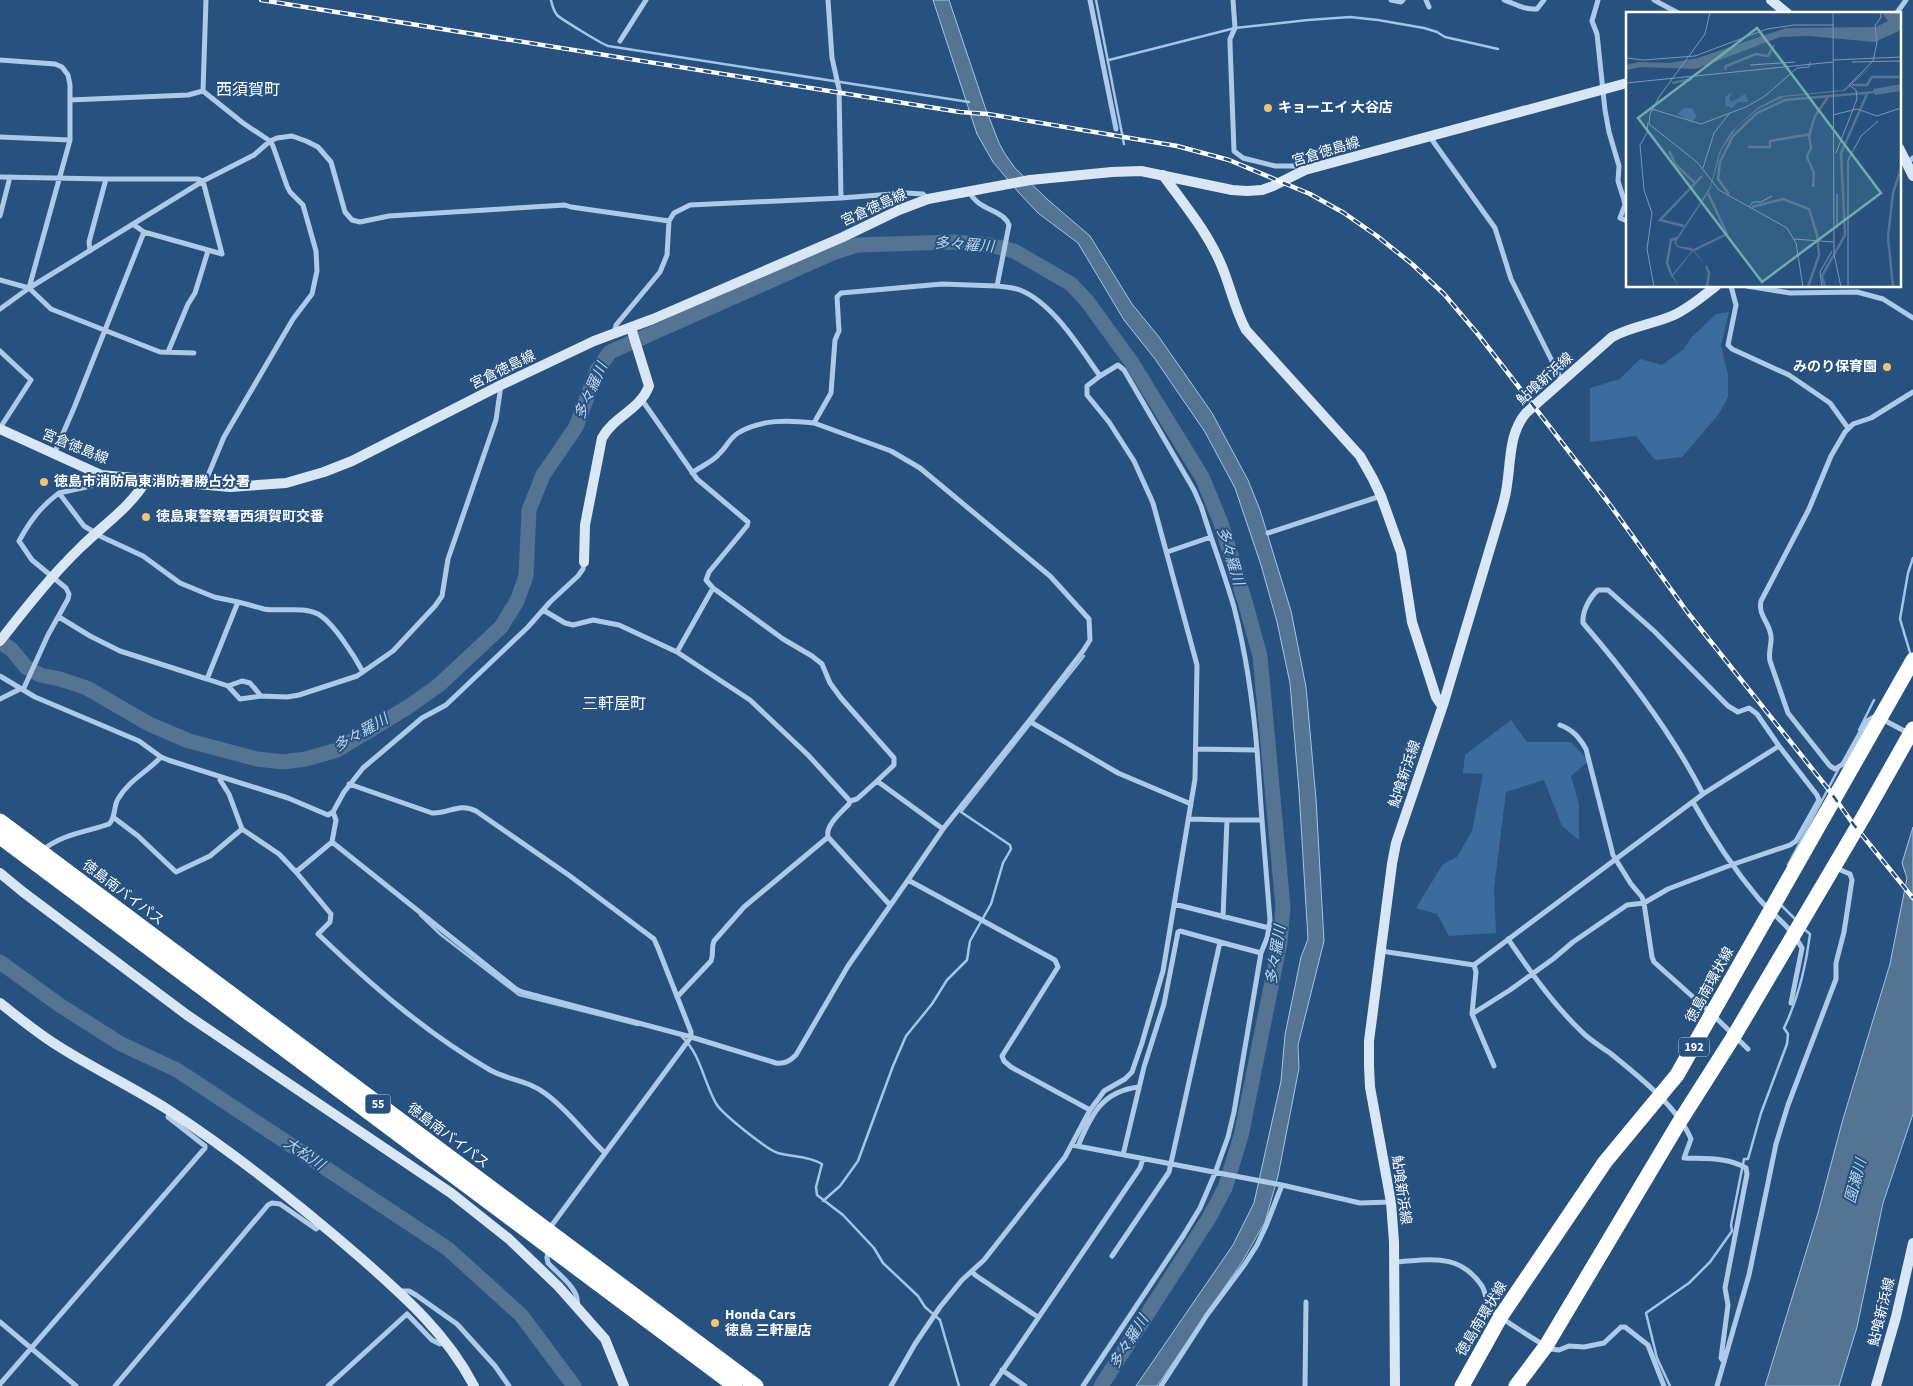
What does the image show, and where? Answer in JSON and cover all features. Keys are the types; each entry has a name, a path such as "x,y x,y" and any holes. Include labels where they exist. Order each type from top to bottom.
{"highway":[{"name":"徳島南環状線","path":"1462,1386 1501,1316 1605,1162 1677,1075 1913,660"},
{"name":"192","path":"1516,1386 1546,1346 1680,1121 1734,1036 1912,731"},
{"name":"徳島南バイパス","path":"0,821 756,1386"},
{"name":"徳島南バイパス","path":"0,837 735,1386"}],"main road":[{"path":"1771,0 1786,12"},
{"name":"宮倉徳島線","path":"0,428 101,475 165,479 230,487 286,483 324,472 368,454 501,385 594,340 614,333 631,330 928,199 1030,180 1141,171 1232,190 1262,190 1305,170 1626,83"},
{"path":"1904,156 1913,176"},
{"path":"1163,175 1213,246 1221,263 1238,314 1246,330 1360,456 1374,479 1401,552 1412,622 1436,697 1443,705"},
{"name":"鮎喰新浜線","path":"1395,1386 1394,1262 1391,1202 1370,1087 1369,1041 1396,843 1443,705 1500,515 1507,486 1515,431 1526,413 1612,337 1626,329 1659,321 1676,314 1713,288"},
{"path":"584,562 586,519 602,438 609,426 642,400 649,386 631,330"},
{"path":"0,641 53,577 139,493 147,479"},
{"path":"0,873 22,892 187,1015 451,1193 530,1257 604,1339 624,1386"},
{"path":"0,1004 56,1045 170,1111 282,1192 398,1290 432,1324 465,1369 474,1386"},
{"name":"鮎喰新浜線","path":"1876,1386 1896,1317 1913,1243"}],"street":[{"path":"203,91 206,0"},
{"path":"620,40 646,0"},
{"path":"828,0 832,58 839,98 841,198"},
{"path":"1090,0 1116,129"},
{"path":"1233,0 1235,28 1230,39 1234,151 1243,158 1275,166 1298,166 1305,170"},
{"path":"1390,0 1401,2 1402,0"},
{"path":"1426,0 1429,6"},
{"path":"1504,0 1534,10 1537,10 1544,0"},
{"path":"1598,0 1592,21 1599,47 1602,90 1609,132 1619,166 1618,180 1624,200 1620,218 1626,221"},
{"path":"1654,0 1676,12"},
{"path":"1897,12 1906,0"},
{"path":"0,60 55,64 62,67 68,75 70,140 29,288"},
{"path":"70,100 188,95 203,91"},
{"path":"203,91 243,123 270,141 290,192 303,204 316,252 317,271 312,294 293,319 224,437 204,484"},
{"path":"0,309 29,288 204,181 254,155 270,141 292,136 306,140 318,148 331,162 345,212 352,220 360,222 389,216 565,205 668,221"},
{"path":"0,137 70,140"},
{"path":"1430,137 1495,228 1511,279 1562,381"},
{"path":"0,176 106,180 198,178 204,181 222,254 144,232 134,225"},
{"path":"0,216 10,177"},
{"path":"90,251 90,242 106,180"},
{"path":"969,190 976,202 1007,220 1009,225 997,286"},
{"path":"614,333 616,325 660,272 667,255 668,221 674,213 690,205 905,193 923,194 928,199"},
{"path":"53,454 106,330 144,232"},
{"path":"168,352 188,304 195,293 208,251"},
{"path":"0,280 29,288 51,309 160,352 194,353"},
{"path":"814,422 831,393 835,340 839,331 837,297 841,293 942,284 997,286 1019,290 1049,310 1062,322 1100,376"},
{"path":"1732,288 1736,305 1728,345 1732,349 1790,375 1830,403 1848,428"},
{"path":"1759,288 1790,293 1818,293 1858,289 1883,299 1913,318"},
{"path":"1817,288 1818,293"},
{"path":"0,351 31,380 0,428"},
{"path":"1075,1145 1090,1110 1104,1092 1125,1079 1132,1072 1135,1065 1161,978 1195,779 1197,665 1156,512 1134,461 1109,422 1087,395 1087,386 1118,365 1124,370 1194,490 1234,607 1246,661 1254,714 1270,920 1267,938 1261,953 1234,1112 1228,1137 1218,1162 1217,1173 1200,1208 1183,1236 1083,1386"},
{"path":"59,617 90,636 120,651 228,686 240,699 261,696 299,695 347,680 363,672 393,652 442,596 448,559 496,420 501,385"},
{"path":"1912,731 1874,717 1867,721 1843,764 1836,768 1830,766 1786,708 1770,660 1769,654 1772,638 1770,629 1759,609 1761,601 1809,509 1831,456 1848,428 1853,424 1871,418 1913,392"},
{"path":"642,400 692,473 705,487 748,522 747,526 709,572 706,580 713,588 783,639 822,664 830,683 841,698 894,758 894,764 877,781 857,799 850,801"},
{"path":"332,842 522,992 691,1037 776,1063 784,1064 796,1055 848,966 943,830 1083,651 1090,640 1089,619 1050,576 920,468 891,451 814,422 776,421 754,426 738,433 728,441 720,454 692,473"},
{"path":"0,699 22,689 69,594 66,588 32,560 20,541 28,524 47,502 59,493 91,486 101,475"},
{"path":"59,493 84,526 143,556 180,583 214,597 264,609 316,613 327,621 363,672"},
{"path":"1268,533 1381,496"},
{"path":"1167,552 1211,538"},
{"path":"0,676 35,697 139,741 161,757 288,798 328,815 333,812 349,784 363,768 422,718 446,705 528,627 578,576 583,569 584,562"},
{"path":"676,652 713,588"},
{"path":"1472,1014 1532,974 1573,942 1627,905 1644,903 1668,889 1731,864 1790,845 1796,841 1819,800 1757,714 1749,708 1738,712 1728,706 1654,631 1608,590 1598,590 1590,599 1582,618 1583,623 1650,710 1703,794"},
{"path":"207,679 238,602"},
{"path":"543,610 565,623 573,625 592,620 619,626 676,652 750,700 808,755 850,801"},
{"path":"228,686 233,683 250,683 261,696"},
{"path":"1029,721 1118,773 1191,804"},
{"path":"1560,725 1570,729 1579,736 1586,749 1599,804 1616,858 1630,884 1642,897 1644,903 1654,962 1748,1049"},
{"path":"1381,951 1474,965 1703,794 1779,746"},
{"path":"1196,749 1257,750"},
{"path":"40,852 54,842 109,824 113,817 114,808 125,788 161,757"},
{"path":"220,777 229,794 242,829 275,851 296,872 331,914 330,922 318,934 366,980 422,1024 491,1071 536,1087 546,1094 580,1125 605,1153"},
{"path":"877,781 943,830"},
{"path":"349,784 432,813 441,813 460,807 468,807 476,811 570,876 654,939 692,1032 691,1037 547,1230 548,1263 576,1293 577,1307"},
{"path":"850,801 850,804 829,826 826,832 828,837 890,905"},
{"path":"1693,802 1716,843 1731,864 1770,910 1794,934 1802,948 1791,1003"},
{"path":"296,872 332,842 336,820 333,812"},
{"path":"113,817 138,836 176,872 210,856 242,829"},
{"path":"1188,819 1262,820"},
{"path":"1223,917 1227,820"},
{"path":"677,997 711,961 714,954 712,947 714,941 744,907 828,837"},
{"path":"1717,1386 1749,1275 1776,1144 1791,1096 1836,978 1836,963 1844,932 1852,880 1850,874 1834,867"},
{"path":"908,880 1055,960 1058,967 1002,1056 1004,1061 1011,1067 1090,1110"},
{"path":"1174,904 1269,928"},
{"path":"1123,1155 1139,1087 1164,1004 1178,932 1261,953"},
{"path":"1508,940 1532,974 1580,1030 1613,1056 1659,1097 1680,1121 1691,1139 1684,1158 1716,1159 1738,1163 1746,1168 1747,1174 1740,1215 1725,1288 1728,1305 1721,1358 1724,1362"},
{"path":"1112,1256 1169,1172 1220,942"},
{"path":"1474,965 1476,972 1472,1014 1494,1066"},
{"path":"891,1386 931,1320 962,1280 984,1260 1075,1145 1098,1107 1105,1099 1114,1094 1139,1087"},
{"path":"0,1384 205,1148 205,1146 168,1117 170,1111"},
{"path":"1075,1145 1280,1185 1360,1203 1391,1202"},
{"path":"992,1386 1140,1168 1143,1159"},
{"path":"1161,1386 1207,1315 1257,1245 1266,1226 1280,1185"},
{"path":"115,1386 268,1206 272,1203 280,1204 316,1229 322,1225"},
{"path":"1394,1262 1446,1260 1456,1263 1474,1276 1486,1294 1490,1309 1551,1349 1559,1350 1569,1346 1604,1344 1621,1327 1625,1327 1648,1345 1664,1386"},
{"path":"972,1271 975,1275 1038,1317"},
{"path":"398,1290 409,1291 416,1295 457,1324 495,1366 509,1386"},
{"path":"1305,1386 1306,1302"},
{"path":"328,1386 407,1314 432,1340 440,1344 446,1342"},
{"path":"0,1322 76,1386"},
{"path":"1002,1370 1025,1386"}],"shaded area":[{"path":"1729,312 1721,345 1728,375 1728,397 1719,414 1682,457 1655,460 1636,436 1590,442 1590,388 1620,379 1640,359 1662,365 1684,349 1691,338 1716,314"},
{"path":"1511,720 1527,742 1571,742 1589,761 1571,776 1579,804 1579,840 1562,826 1544,780 1506,792 1494,888 1496,933 1449,936 1437,914 1416,908 1443,864 1457,857 1472,831 1483,774 1463,773 1465,755"}],"water":[{"path":"933,0 949,0 985,107 1005,154 1015,168 1047,199 1090,236 1132,304 1159,337 1212,413 1248,480 1260,510 1291,611 1306,687 1316,799 1324,941 1298,1045 1299,1068 1278,1176 1265,1222 1242,1262 1157,1386 1136,1386 1233,1245 1254,1203 1281,1081 1285,1035 1301,957 1308,939 1290,683 1277,622 1261,565 1235,488 1205,432 1155,359 1124,320 1078,243 1038,213 993,162 977,134"},
{"name":"園瀬川","path":"1913,827 1913,1114 1883,1203 1857,1327 1839,1386 1765,1386 1818,1213 1843,1119 1890,964 1907,878 1902,863"}],"waterway":[{"path":"551,0 557,15 608,46 969,102"},
{"path":"1096,0 1124,144"},
{"path":"1109,60 1235,28 1350,17 1424,28 1445,37 1498,49"},
{"name":"多々羅川","path":"0,642 11,649 26,667 40,675 87,688 149,724 189,741 257,759 283,762 306,759 337,750 408,707 439,685 501,627 517,601 526,576 529,510 543,475 576,427 597,370 610,352 835,252 857,245 953,242 990,245 1014,251 1071,284 1087,301 1132,363 1202,477 1221,523 1260,656 1283,907 1280,942 1241,1136 1225,1188 1209,1218 1101,1386"},
{"path":"1911,656 1900,619 1908,573 1913,558"},
{"path":"823,1201 840,1186 858,1161 906,1036 932,1004 947,980 967,960 970,941 991,904 1003,863 1011,849 1010,845 961,812 1084,656"},
{"path":"1859,730 1874,700"},
{"path":"1788,865 1839,768"},
{"path":"1780,904 1797,921"},
{"path":"420,915 441,935 519,995 638,1025"},
{"path":"1670,1386 1657,1358 1646,1313 1689,1283 1710,1262 1732,1231 1731,1225 1744,1159 1748,1159 1761,1113 1787,1044 1788,1034 1784,1028 1804,970 1810,934 1804,929"},
{"name":"大松川","path":"0,962 61,1006 121,1044 177,1070 448,1249 521,1315 574,1386"},
{"path":"682,1037 694,1052 717,1105 728,1116 755,1139 772,1150 778,1153 812,1159 822,1164 816,1187 817,1195 843,1215 874,1248 883,1263 940,1320 959,1386"}],"railway":[{"path":"261,0 960,112 988,114 1177,146 1229,160 1310,194 1344,213 1377,236 1412,264 1444,294 1477,333 1608,502 1688,613 1913,898"}],"place":[{"name":"キョーエイ 大谷店","path":"1268,108"},
{"name":"みのり保育園","path":"1887,367"},
{"name":"徳島市消防局東消防署勝占分署","path":"44,482"},
{"name":"徳島東警察署西須賀町交番","path":"146,517"},
{"name":"Honda Cars 徳島 三軒屋店","path":"715,1323"}],"district":[{"name":"西須賀町","path":"248,90"},
{"name":"三軒屋町","path":"614,704"}]}
